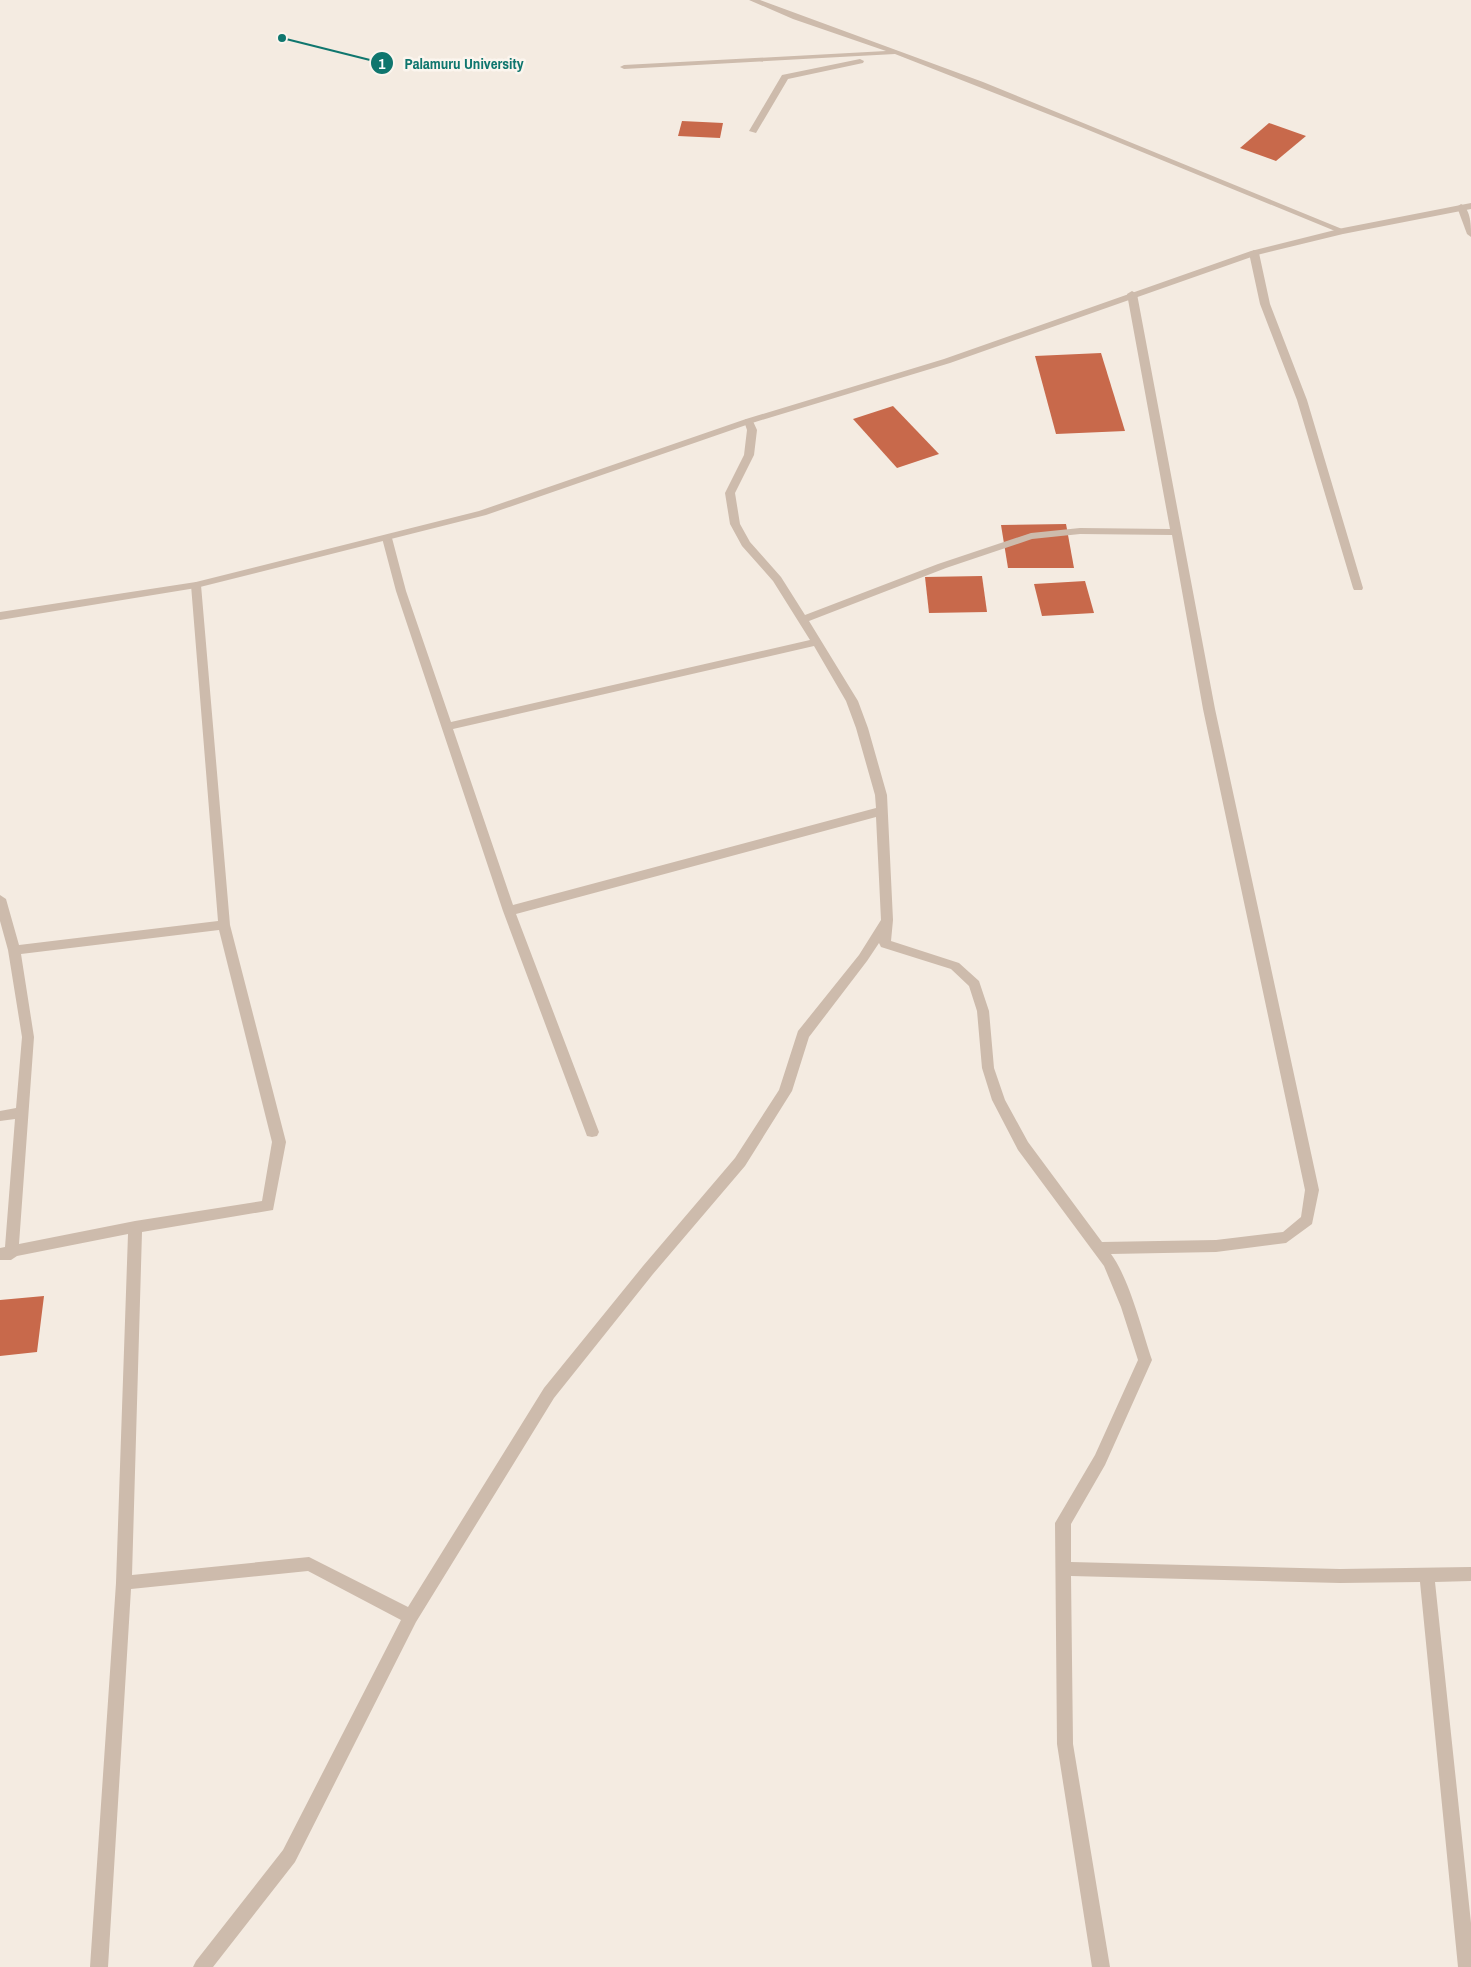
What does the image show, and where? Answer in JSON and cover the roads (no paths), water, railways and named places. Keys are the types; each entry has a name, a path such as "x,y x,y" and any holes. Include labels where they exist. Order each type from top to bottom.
{"street":[{"path":"753,0 780,12 900,52 1051,111 1343,231"},
{"path":"624,67 900,52"},
{"path":"753,131 785,77 900,52"},
{"path":"0,616 196,585 482,513 749,420 947,361 1132,294 1254,253 1343,231 1471,206"},
{"path":"1461,207 1471,234"},
{"path":"1254,253 1265,304 1302,400 1358,588"},
{"path":"1099,1248 1216,1246 1286,1237 1307,1220 1312,1190 1209,709 1132,294"},
{"path":"749,420 752,430 749,455 730,493 735,524 746,544 777,579 855,710 881,795 886,944 955,966 975,984 983,1011 988,1068 1000,1100 1023,1146 1110,1263 1128,1306 1145,1360 1100,1460 1063,1523 1065,1744 1101,1967"},
{"path":"802,620 942,566 1031,536 1080,531 1177,532"},
{"path":"387,538 401,591 509,911 592,1132"},
{"path":"0,899 14,950 28,1037 23,1112 5,1254 134,1227 268,1206 280,1142 224,925 196,585"},
{"path":"447,727 816,642"},
{"path":"509,911 882,810"},
{"path":"202,1967 289,1856 411,1617 549,1393 648,1270 740,1162 785,1090 803,1035 863,958 886,920"},
{"path":"14,950 224,925"},
{"path":"0,1116 23,1112"},
{"path":"99,1967 124,1583 134,1227"},
{"path":"124,1583 309,1564 411,1617"},
{"path":"1063,1569 1340,1576 1471,1574"},
{"path":"1427,1574 1467,1967"}],"place":[{"name":"Palamuru University","path":"282,38"}]}
